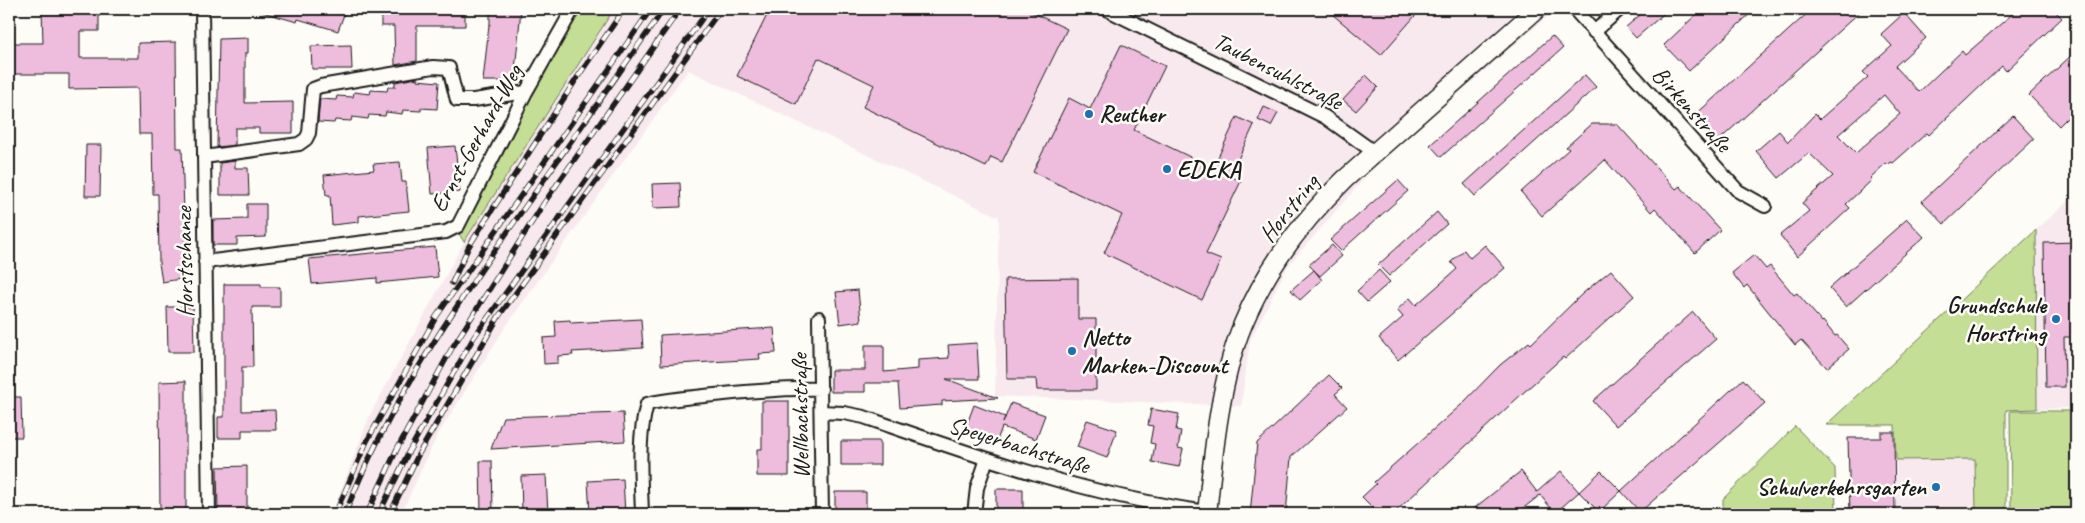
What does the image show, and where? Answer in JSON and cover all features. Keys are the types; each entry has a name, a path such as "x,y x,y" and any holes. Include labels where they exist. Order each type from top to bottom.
{"street":[{"name":"Horstschanze","path":"202,9 209,514"},
{"name":"Ernst-Gerhard-Weg","path":"205,262 446,232 458,226 526,92 573,9"},
{"name":"Taubensuhlstraße","path":"1106,9 1325,117 1374,152"},
{"name":"Horstring","path":"1207,513 1213,460 1225,391 1242,325 1271,269 1304,221 1374,152 1537,9"},
{"name":"Birkenstraße","path":"1574,9 1738,191 1765,206"},
{"path":"1594,32 1620,9"},
{"path":"204,157 299,144 306,139 309,132 313,89 321,86 433,67 449,68 457,100 474,100 526,92"},
{"name":"Wellbachstraße","path":"819,318 822,514"},
{"path":"642,514 640,443 646,404 664,400 794,388 821,389"},
{"name":"Speyerbachstraße","path":"821,412 844,413 864,417 987,459 1125,499 1207,513"},
{"path":"974,514 977,488 987,459"}],"shaded area":[{"path":"614,9 1556,9 1376,165 1287,267 1250,341 1241,406 995,396 999,217 688,70 506,326 437,436 401,514 332,514 369,417 464,242"},
{"name":"Grundschule Horstring","path":"2076,194 2076,408 2037,409 2036,230"},
{"name":"Schulverkehrsgarten","path":"1975,459 1976,514 1896,514 1896,460"}],"green space":[{"path":"569,9 614,9 464,242 458,232"},
{"path":"2036,230 2037,409 2006,410 2006,514 1976,514 1975,459 1896,460 1895,425 1826,425"},
{"path":"2010,411 2076,411 2076,514 2011,514"},
{"path":"1795,426 1835,468 1836,514 1723,514 1723,499"}],"building":[{"path":"42,9 99,9 99,31 80,31 80,58 138,58 138,43 176,42 177,148 182,148 186,278 162,282 159,263 158,194 153,194 152,134 139,134 138,88 69,89 69,74 9,74 9,43 43,43"},
{"path":"263,9 346,9 338,31 298,19 297,22 262,12"},
{"path":"381,9 465,9 465,26 417,26 417,61 395,65 394,26 381,26"},
{"path":"493,9 521,9 514,81 483,81 490,11"},
{"path":"770,9 1025,9 1067,29 1002,162 991,157 986,167 863,107 874,85 818,58 796,104 737,76"},
{"path":"1326,9 1421,9 1381,55"},
{"path":"1647,9 1669,9 1636,38 1626,27"},
{"path":"1702,9 1755,9 1689,71 1664,45"},
{"path":"1812,9 1863,9 1716,143 1692,118"},
{"path":"2018,9 2053,9 2062,18 2006,71 2002,66 1929,135 1927,133 1893,163 1891,162 1888,165 1886,163 1870,178 1872,180 1846,204 1850,208 1797,257 1780,235 1809,211 1802,203 1833,176 1809,153 1779,178 1756,151 1779,131 1788,142 1815,114 1820,119 1868,77 1863,72 1892,46 1881,34 1904,13 1926,38 1895,66 1919,92 1962,51 1965,55","holes":["1884,95 1900,114 1856,153 1838,135"]},
{"path":"1552,36 1563,48 1441,157 1430,145"},
{"path":"248,38 248,53 245,53 245,103 293,102 293,133 259,133 259,128 235,128 235,145 217,147 219,39"},
{"path":"351,45 352,69 312,69 311,46"},
{"path":"1121,45 1165,66 1134,130 1213,168 1237,117 1254,125 1230,176 1241,181 1206,254 1221,260 1202,300 1104,253 1122,215 1033,172 1069,98 1090,109"},
{"path":"2076,51 2076,109 2059,126 2029,95"},
{"path":"1366,75 1378,87 1356,111 1343,100"},
{"path":"1585,75 1596,87 1475,196 1464,184"},
{"path":"417,78 417,80 439,82 437,109 421,108 421,111 403,110 402,114 386,112 385,116 369,115 368,119 352,117 351,121 335,120 334,123 318,122 320,99 336,100 337,96 353,97 354,92 370,94 371,90 387,91 388,87 395,87 395,82"},
{"path":"1264,107 1278,113 1271,126 1258,120"},
{"path":"2013,116 2034,139 1944,224 1922,201"},
{"path":"1592,124 1617,124 1676,189 1680,186 1720,230 1695,253 1655,208 1651,212 1605,160 1542,216 1521,192 1569,149 1566,147"},
{"path":"86,145 101,145 100,196 85,196"},
{"path":"455,146 460,192 432,194 428,148"},
{"path":"235,161 235,168 248,168 249,195 220,195 220,163"},
{"path":"400,162 402,182 406,182 409,211 359,216 359,222 332,225 330,195 326,195 324,175 374,170 373,164"},
{"path":"1398,180 1408,191 1341,251 1330,240"},
{"path":"680,183 681,207 653,208 652,184"},
{"path":"247,204 266,204 266,237 237,238 237,245 213,245 213,220 247,219"},
{"path":"1437,212 1447,224 1389,276 1378,265"},
{"path":"1907,219 1924,237 1846,307 1829,288"},
{"path":"2076,242 2076,337 2064,337 2065,387 2046,387 2044,243"},
{"path":"1332,245 1342,256 1320,276 1309,265"},
{"path":"1485,245 1505,268 1398,360 1379,338 1403,317 1397,310 1410,298 1416,305 1457,269 1451,262 1464,250 1470,258"},
{"path":"435,247 438,277 377,283 377,278 312,284 309,259"},
{"path":"1754,255 1766,269 1770,266 1794,295 1797,293 1849,349 1827,368 1801,340 1795,345 1747,285 1744,288 1732,273"},
{"path":"1314,270 1322,280 1300,300 1291,290"},
{"path":"1379,270 1390,282 1367,302 1357,291"},
{"path":"1611,270 1634,296 1565,359 1563,357 1524,392 1393,514 1379,514 1362,497 1376,484 1374,482 1461,405 1500,365 1529,342 1531,344 1582,294"},
{"path":"1078,278 1078,319 1096,319 1096,390 1037,390 1036,379 1007,379 1005,279"},
{"path":"224,284 261,284 261,287 280,287 280,307 252,307 253,367 242,367 242,411 275,410 276,430 242,430 242,438 218,438 218,417 224,417"},
{"path":"858,290 861,321 840,324 836,292"},
{"path":"167,307 193,307 194,352 168,352"},
{"path":"1693,312 1716,339 1616,426 1593,401"},
{"path":"641,319 643,348 572,352 573,355 558,356 558,363 544,364 543,338 556,337 555,321 570,320 571,323"},
{"path":"774,328 776,353 759,354 760,359 661,365 660,335"},
{"path":"977,343 979,379 946,379 998,398 942,401 942,405 900,408 898,383 865,383 865,392 831,392 831,370 865,370 865,345 884,345 884,372 918,369 918,360 949,358 948,345"},
{"path":"1329,375 1342,388 1335,394 1347,407 1291,457 1286,514 1250,514 1257,443"},
{"path":"1743,379 1765,403 1640,512 1621,491"},
{"path":"186,381 186,514 160,514 159,382"},
{"path":"9,397 21,397 22,437 9,437"},
{"path":"762,401 789,401 789,476 757,476 757,449 762,449"},
{"path":"1011,403 1045,415 1036,439 1002,427 996,443 964,432 974,405 1005,417 1003,423"},
{"path":"1151,409 1179,414 1176,430 1181,431 1178,448 1183,449 1179,467 1152,462 1155,444 1150,443 1153,426 1148,425"},
{"path":"623,413 625,441 491,449 503,417"},
{"path":"1087,420 1117,430 1107,458 1077,447"},
{"path":"1881,432 1894,432 1895,514 1850,514 1848,438 1881,438"},
{"path":"841,441 880,441 880,465 841,465"},
{"path":"480,461 492,461 493,514 481,514"},
{"path":"247,466 247,512 218,512 217,467"},
{"path":"1521,471 1537,492 1561,471 1579,492 1555,513 1540,495 1516,514 1467,514"},
{"path":"1601,471 1621,491 1599,512 1579,492"},
{"path":"546,475 548,514 522,514 521,476"},
{"path":"623,479 625,514 590,514 588,481"},
{"path":"996,489 1023,489 1023,514 996,514"},
{"path":"835,492 866,492 866,514 835,514"}],"railway":[{"path":"452,283 469,246 577,78 624,9"},
{"path":"335,514 367,441 436,317 651,9"},
{"path":"345,514 382,432 451,316 501,241 664,9"},
{"path":"367,514 397,449 452,348 544,203 680,9"},
{"path":"379,514 409,451 474,337 709,9"},
{"path":"390,514 418,455 499,316 721,9"}],"place":[{"name":"Reuther","path":"1089,114"},
{"name":"EDEKA","path":"1167,169"},
{"name":"Grundschule Horstring","path":"2056,319"},
{"name":"Netto Marken-Discount","path":"1072,351"},
{"name":"Schulverkehrsgarten","path":"1936,487"}]}
